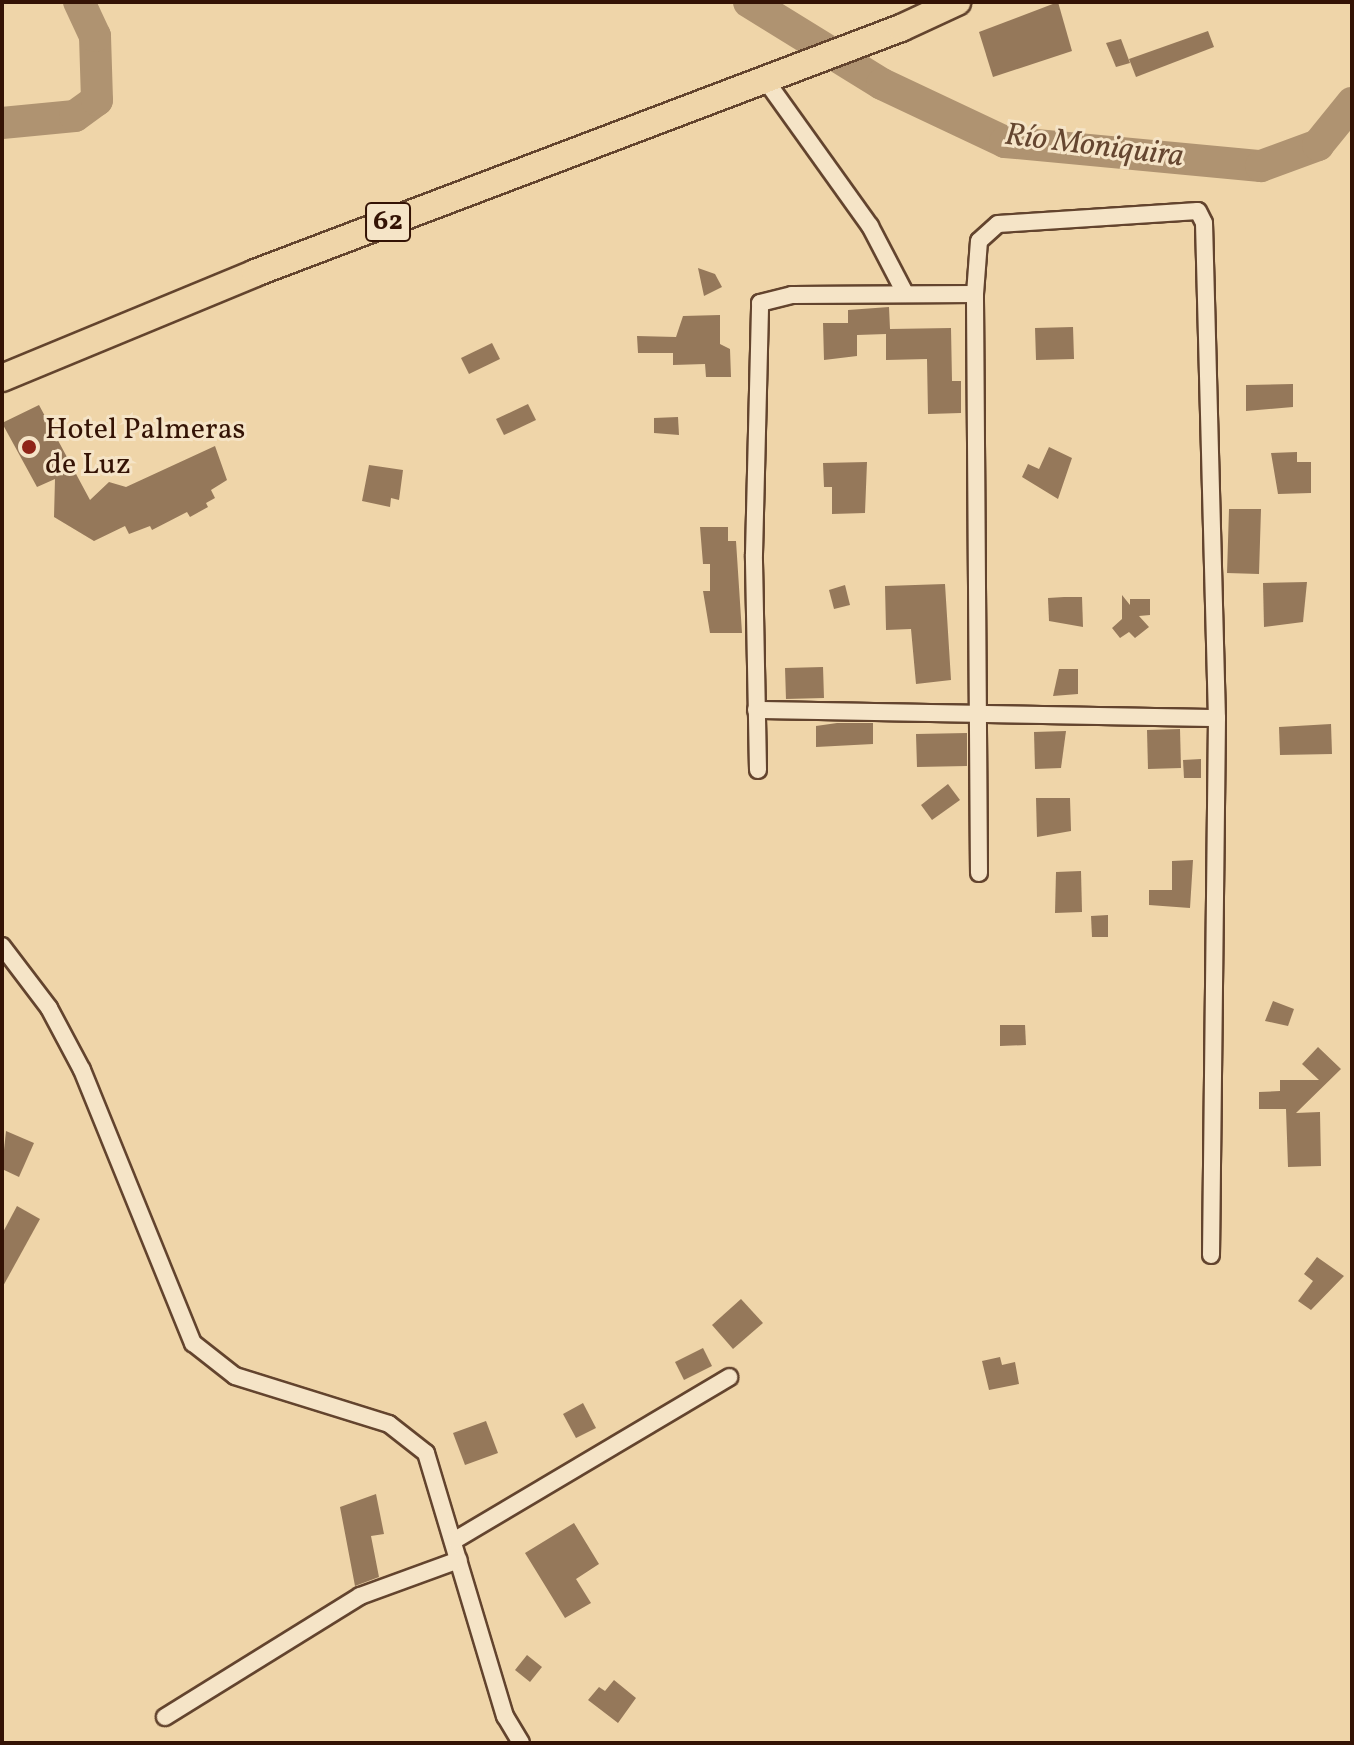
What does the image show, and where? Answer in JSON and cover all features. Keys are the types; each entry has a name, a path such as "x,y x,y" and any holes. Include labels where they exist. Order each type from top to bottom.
{"main road":[{"name":"62","path":"2,378 255,273 770,75 901,28 955,2"}],"street":[{"path":"770,75 870,226 905,293"},
{"path":"979,873 975,294 979,241 998,224 1191,209 1203,215 1217,718 1211,1255"},
{"path":"758,770 758,307 763,299 780,296 975,294"},
{"path":"756,710 977,710 1217,718"},
{"path":"2,946 49,1008 82,1070 186,1334 235,1376 370,1417 407,1433 426,1453 455,1540 505,1716 521,1743"},
{"path":"455,1540 729,1377"},
{"path":"165,1717 360,1596 459,1560"}],"building":[{"path":"1058,2 1072,51 993,77 979,32"},
{"path":"1208,31 1214,47 1136,77 1129,59"},
{"path":"1121,39 1130,63 1116,67 1106,43"},
{"path":"698,268 715,274 722,287 704,296"},
{"path":"889,307 890,329 951,328 952,381 961,381 961,413 928,414 927,359 886,360 886,334 857,335 857,356 824,360 823,323 848,323 848,310"},
{"path":"720,315 720,344 730,349 731,377 706,377 705,364 673,365 673,353 638,353 637,336 676,337 683,316"},
{"path":"1073,327 1074,359 1036,360 1035,328"},
{"path":"492,343 500,359 469,374 461,358"},
{"path":"1293,384 1293,407 1246,411 1246,385"},
{"path":"528,404 536,420 504,435 496,419"},
{"path":"39,405 90,500 109,482 126,487 215,446 227,480 211,490 215,498 206,503 208,507 190,517 187,512 152,530 150,526 129,534 125,526 94,541 54,517 55,479 37,487 2,423"},
{"path":"678,417 679,435 654,433 654,418"},
{"path":"1049,447 1072,458 1058,499 1022,477 1028,464 1039,469"},
{"path":"1297,452 1297,462 1311,462 1311,493 1278,494 1271,453"},
{"path":"867,462 865,513 832,514 832,487 824,487 823,463"},
{"path":"369,465 403,470 399,500 391,498 390,507 362,501"},
{"path":"1229,509 1261,509 1259,574 1227,573"},
{"path":"700,527 728,527 728,541 736,541 742,633 710,633 703,591 710,591 710,564 703,564"},
{"path":"1307,582 1303,622 1264,627 1263,583"},
{"path":"945,584 951,680 916,684 911,629 886,630 885,586"},
{"path":"845,585 850,605 834,609 829,590"},
{"path":"1122,595 1130,605 1130,599 1150,599 1150,615 1139,616 1149,627 1135,638 1129,632 1120,638 1112,628 1122,619"},
{"path":"1082,597 1083,627 1049,621 1048,598"},
{"path":"823,667 824,698 786,699 785,668"},
{"path":"1059,669 1078,669 1078,694 1053,696"},
{"path":"873,723 873,744 816,747 816,726"},
{"path":"1331,724 1332,754 1280,755 1279,727"},
{"path":"1180,729 1181,768 1148,769 1147,730"},
{"path":"1066,731 1061,768 1035,769 1034,732"},
{"path":"967,733 967,766 917,767 916,734"},
{"path":"1201,759 1201,778 1184,778 1183,760"},
{"path":"948,784 960,800 932,820 921,805"},
{"path":"1036,798 1070,798 1071,831 1037,837"},
{"path":"1193,860 1190,908 1149,905 1149,890 1172,890 1172,861"},
{"path":"1081,871 1082,912 1055,913 1056,872"},
{"path":"1108,915 1108,937 1092,937 1091,916"},
{"path":"1273,1001 1294,1009 1288,1026 1265,1021"},
{"path":"1000,1025 1025,1025 1026,1045 1000,1046"},
{"path":"1318,1047 1341,1069 1296,1113 1320,1112 1321,1166 1288,1167 1286,1109 1259,1109 1259,1092 1280,1091 1280,1080 1319,1080 1302,1064"},
{"path":"6,1131 34,1143 19,1177 2,1169"},
{"path":"17,1206 40,1219 2,1288 2,1234"},
{"path":"1317,1257 1344,1276 1311,1310 1298,1301 1313,1281 1304,1274"},
{"path":"741,1299 763,1323 733,1349 712,1325"},
{"path":"703,1348 712,1366 684,1380 675,1362"},
{"path":"1000,1357 1002,1365 1015,1362 1019,1384 989,1390 982,1361"},
{"path":"583,1403 596,1428 576,1438 563,1414"},
{"path":"486,1421 498,1453 465,1465 453,1433"},
{"path":"376,1494 384,1534 371,1536 379,1577 355,1586 340,1507"},
{"path":"574,1523 599,1564 576,1579 591,1603 565,1618 525,1553"},
{"path":"527,1655 542,1667 530,1682 515,1670"},
{"path":"614,1680 636,1698 618,1723 588,1700 599,1687 605,1691"}],"waterway":[{"name":"Río Moniquira","path":"2,123 75,116 97,100 95,36 79,2"},
{"name":"Río Moniquira","path":"749,2 882,84 1005,142 1261,166 1318,145 1352,103"}],"place":[{"name":"Hotel Palmeras de Luz","path":"29,447"}]}
